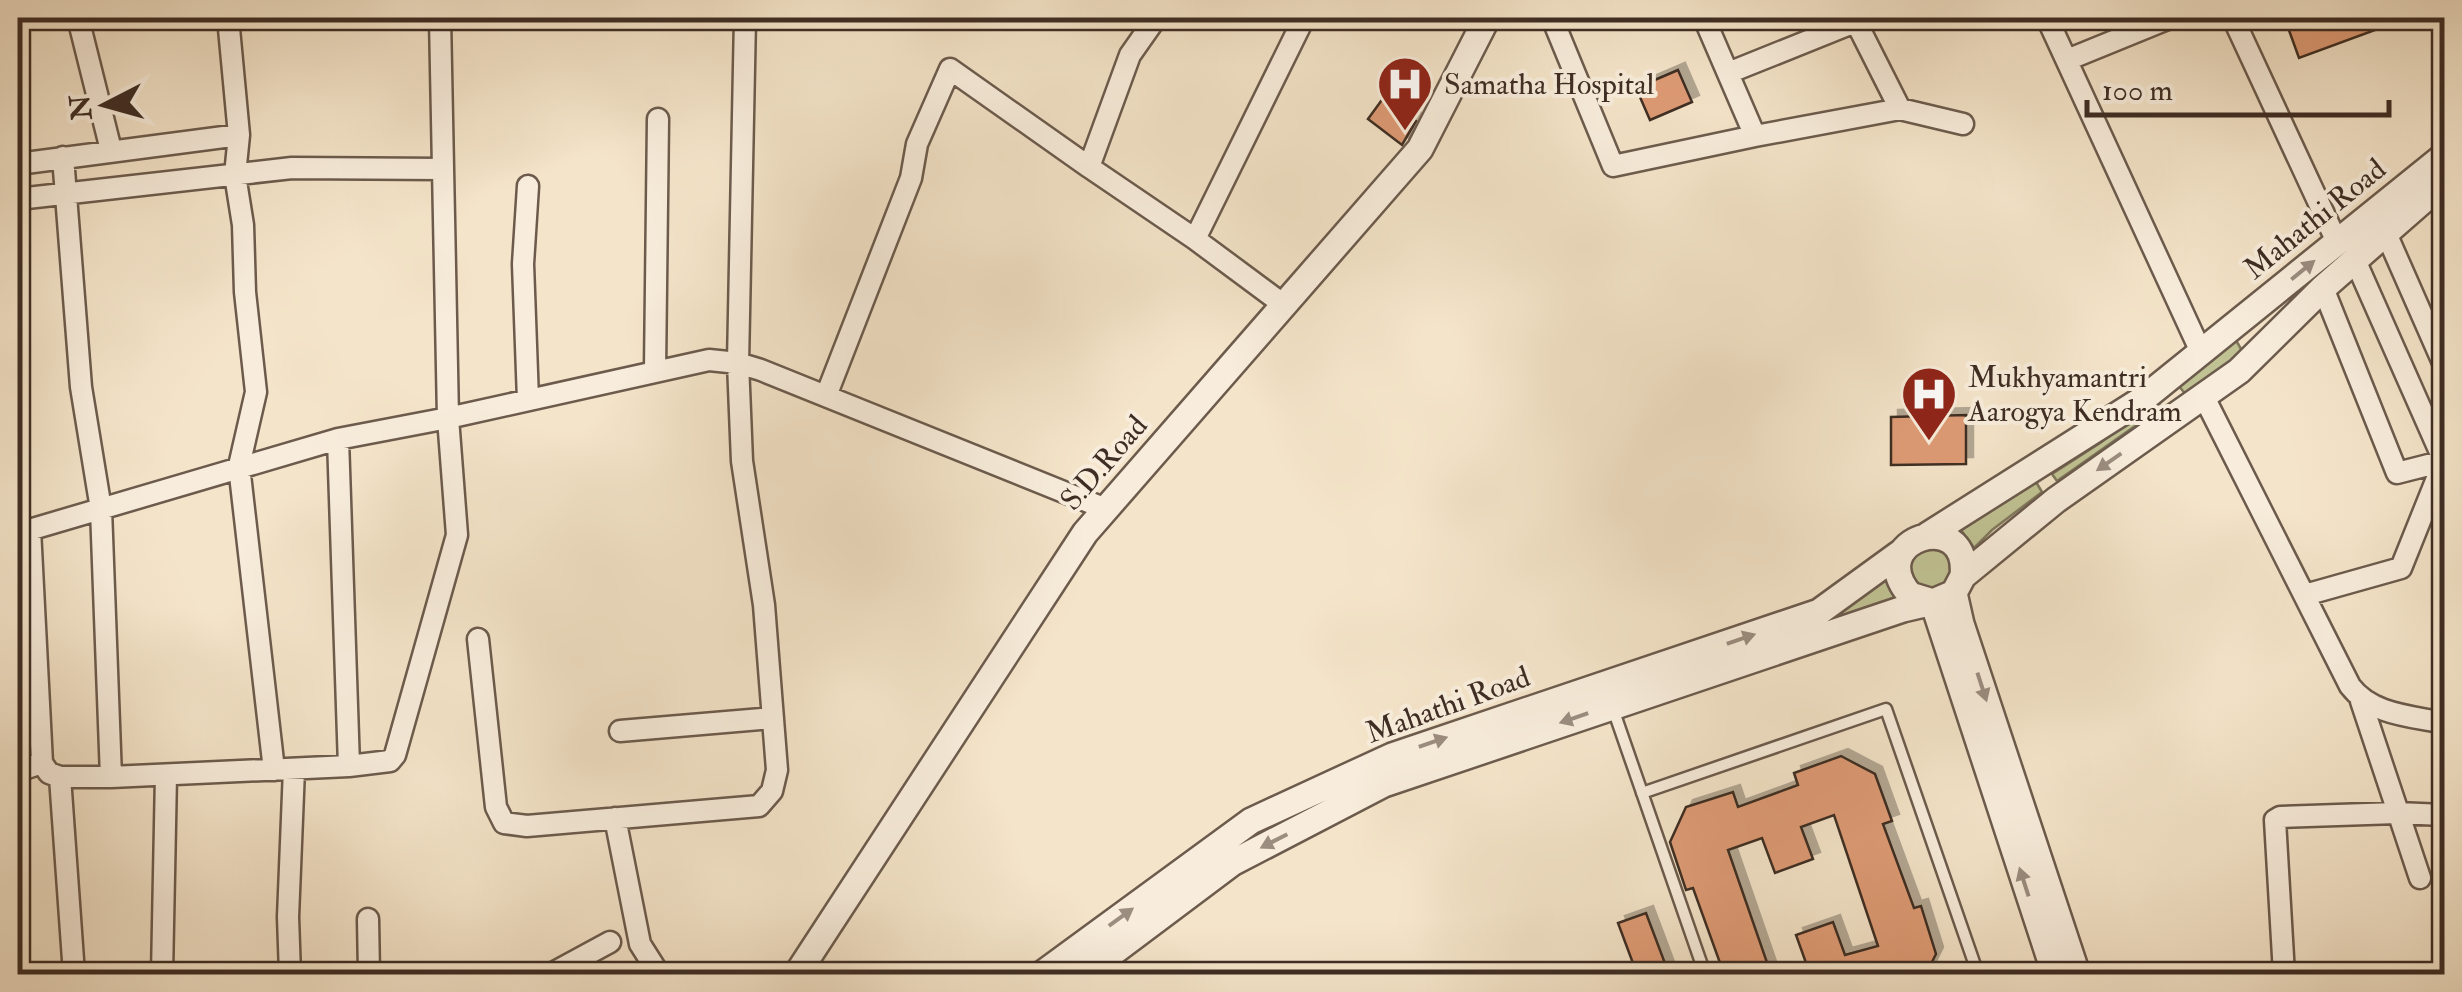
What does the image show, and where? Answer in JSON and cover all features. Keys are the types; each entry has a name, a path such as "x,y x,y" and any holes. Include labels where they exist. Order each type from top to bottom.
{"street":[{"path":"78,18 111,150"},
{"path":"228,18 239,134 234,175 243,225 245,292 256,392 239,466 284,769 290,974"},
{"path":"440,18 448,418 456,534 395,754 384,764 111,777 49,774 42,763 24,531 338,439 448,418 709,360 738,363 826,396 1106,509"},
{"path":"478,640 496,806 504,823 527,826 759,806 772,791 777,770 764,605 742,460 738,363 745,18"},
{"path":"1089,167 1130,55 1156,18"},
{"path":"1195,239 1304,18"},
{"name":"S.D.Road","path":"798,974 1085,534 1420,149 1486,18"},
{"path":"1552,18 1613,166 1900,109 1963,124"},
{"path":"1704,18 1755,136"},
{"path":"2047,18 2201,352"},
{"path":"2067,60 2170,18"},
{"path":"2233,18 2444,462 2401,568 2306,595"},
{"path":"1728,73 1858,19 1900,109"},
{"path":"826,396 911,178 918,144 950,69 1284,305"},
{"path":"655,370 658,119"},
{"path":"18,164 239,134"},
{"name":"Mahathi Road","path":"1084,974 1232,862 1397,767 1611,706 1950,591 2056,500 2247,363 2323,288 2346,251 2444,156"},
{"path":"62,157 82,387 100,509 111,777"},
{"path":"18,199 292,168 444,169"},
{"name":"Mahathi Road","path":"1042,974 1251,821 1819,612 1918,538 1928,536 2143,399 2228,332 2346,251 2386,232 2444,182"},
{"path":"528,186 523,264 528,400"},
{"path":"2386,232 2444,365"},
{"path":"2323,288 2397,473 2444,462"},
{"path":"2228,332 2247,363"},
{"path":"2171,374 2196,402 2306,595 2361,701 2420,878"},
{"path":"338,439 348,766"},
{"path":"2036,469 2056,500"},
{"path":"1902,551 1898,574 1902,586 1921,601 1950,591 1964,566 1956,547 1938,536 1928,536"},
{"path":"1950,591 2055,974"},
{"path":"1950,591 2077,974"},
{"path":"2361,701 2373,708 2444,723"},
{"path":"620,730 772,718"},
{"path":"18,771 42,763"},
{"path":"162,974 166,775"},
{"path":"60,777 74,974"},
{"path":"2284,974 2275,820 2397,813 2444,816"},
{"path":"616,818 640,944 659,974"},
{"path":"368,919 369,974"},
{"path":"551,974 610,942"}],"lane":[{"path":"1611,706 1705,974"},
{"path":"1642,794 1886,708 1978,974"}],"green space":[{"path":"2231,339 2244,354 2187,396 2178,385"},
{"path":"2156,399 2162,407 2057,481 2052,474"},
{"path":"2036,482 2042,492 1974,548 1961,530"},
{"path":"1943,548 1954,561 1948,585 1924,591 1911,580 1909,564 1918,549"},
{"path":"1886,575 1898,602 1820,629 1818,623 1858,600"}],"building":[{"path":"2300,18 2405,19 2299,58 2286,22"},
{"path":"1678,70 1692,102 1650,120 1636,88"},
{"path":"1384,97 1416,121 1402,145 1368,119"},
{"path":"1966,415 1966,464 1891,465 1891,417"},
{"path":"1841,756 1875,774 1892,821 1883,824 1914,908 1921,906 1936,954 1926,974 1810,974 1796,935 1833,922 1845,955 1878,946 1834,815 1801,827 1813,859 1775,873 1762,838 1728,850 1771,974 1724,974 1693,888 1686,890 1670,842 1686,807 1733,792 1738,807 1798,785 1794,773"},
{"path":"1646,913 1669,974 1637,974 1618,923"}],"place":[{"name":"Samatha Hospital","path":"1405,133"},
{"name":"Mukhyamantri Aarogya Kendram","path":"1929,443"}]}
